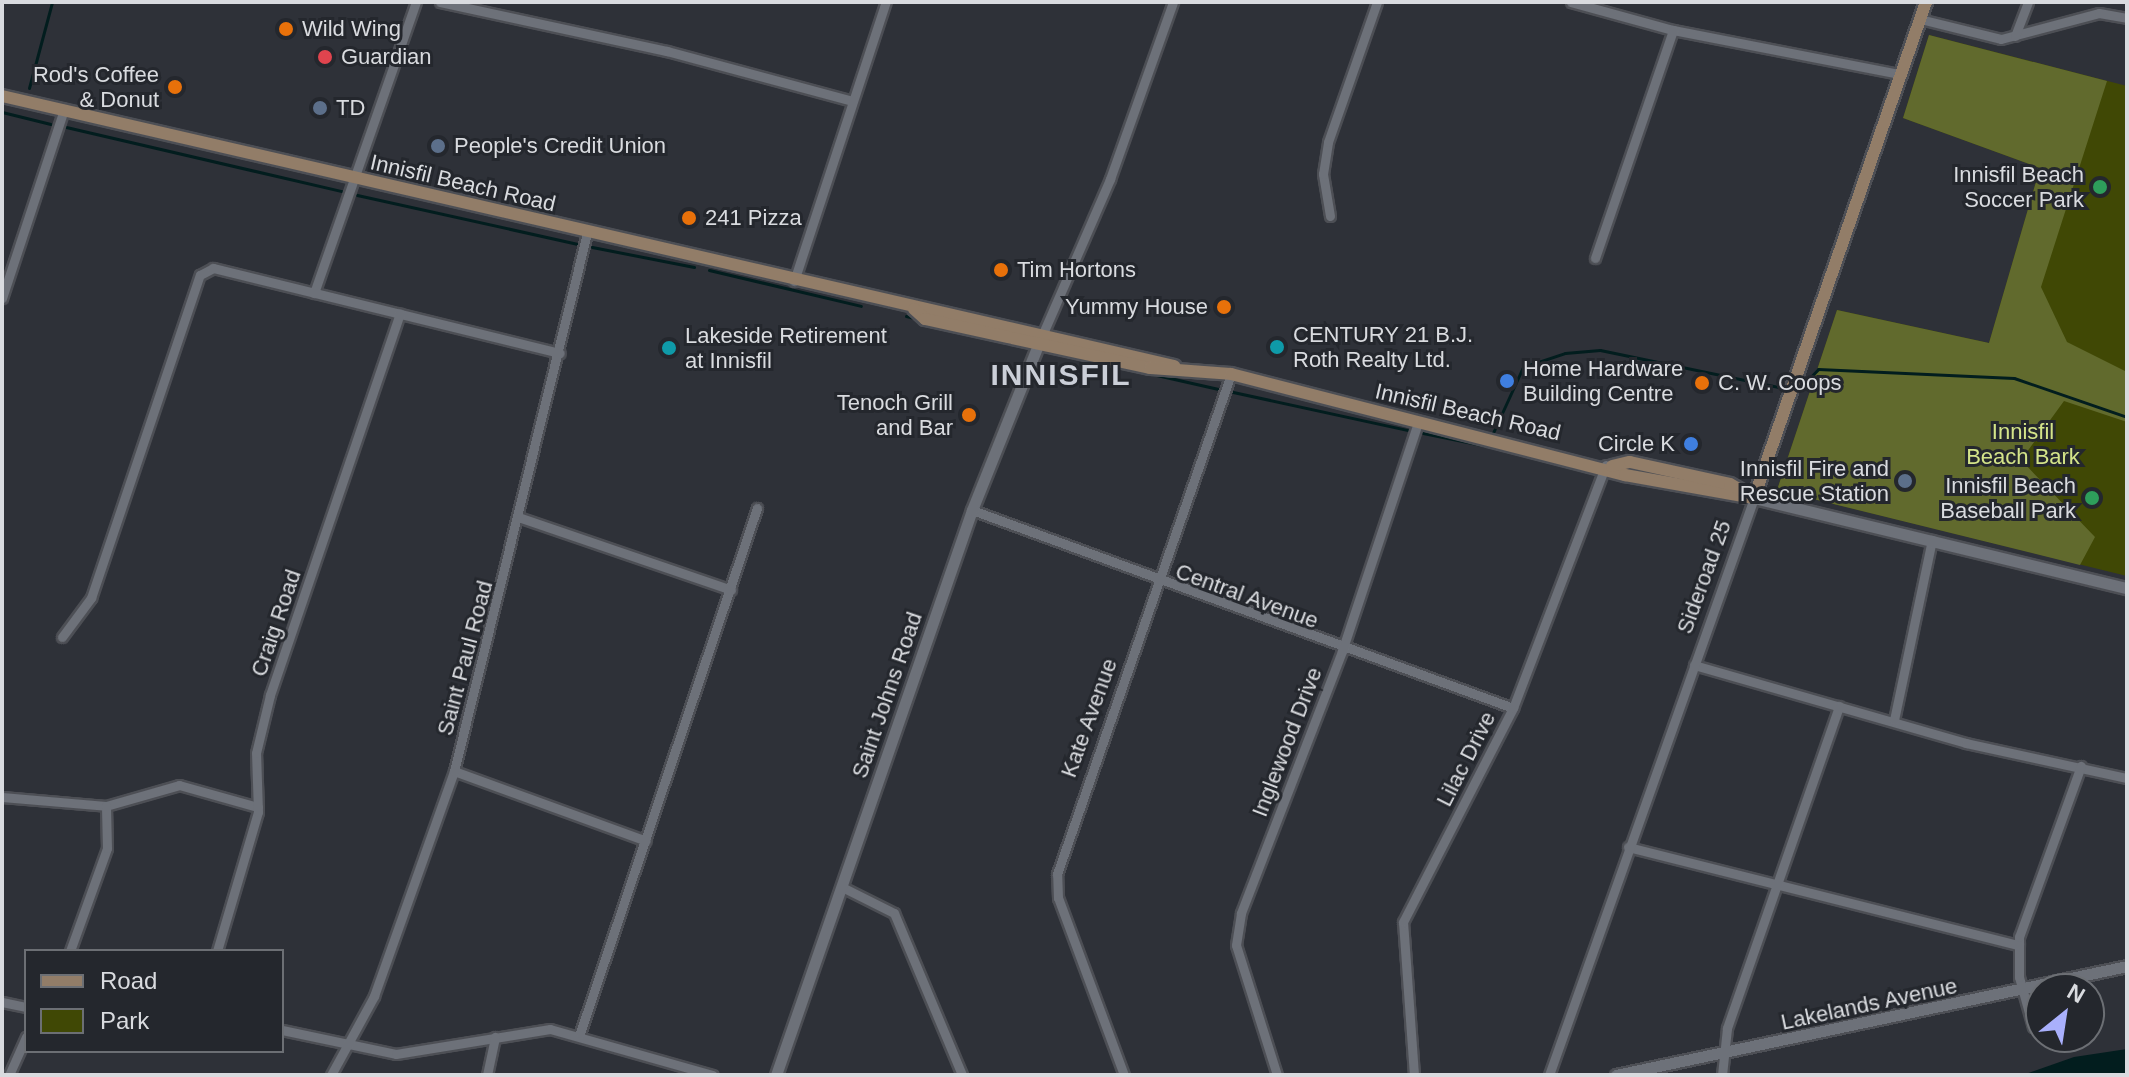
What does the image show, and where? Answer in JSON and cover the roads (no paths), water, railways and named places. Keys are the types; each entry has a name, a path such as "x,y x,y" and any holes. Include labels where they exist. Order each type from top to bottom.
{"main road":[{"name":"Sideroad 25","path":"1754,498 1926,2"},
{"name":"Innisfil Beach Road","path":"2,96 914,309 925,319 1041,337 1150,368 1174,366 1231,374 1418,423 1609,466 1630,462 1699,477 1754,498"}],"street":[{"path":"314,293 416,2"},
{"path":"440,2 667,51 852,101"},
{"path":"794,281 886,2"},
{"path":"1041,337 1100,205 1173,2"},
{"path":"1330,216 1323,174 1328,142 1377,2"},
{"path":"1571,2 1590,4 1673,30 1900,74"},
{"path":"2015,36 2028,2"},
{"path":"1920,19 2015,36 2099,13 2127,18"},
{"path":"1595,258 1673,30"},
{"path":"2,298 64,109"},
{"name":"Saint Paul Road","path":"331,1075 352,1042 399,934 454,771 521,518 587,233"},
{"path":"62,637 91,598 118,530 200,275 213,268 560,353"},
{"name":"Craig Road","path":"218,949 258,807 256,753 270,695 400,314"},
{"name":"Saint Johns Road","path":"776,1075 972,510 1041,337"},
{"name":"Kate Avenue","path":"1124,1075 1058,898 1057,874 1231,374"},
{"name":"Inglewood Drive","path":"1277,1075 1249,997 1236,945 1239,923 1342,651 1418,423"},
{"name":"Lilac Drive","path":"1414,1075 1403,922 1513,708 1609,466"},
{"name":"Innisfil Beach Road","path":"1754,498 2127,588"},
{"name":"Sideroad 25","path":"1549,1075 1754,498"},
{"path":"580,1033 757,508"},
{"name":"Central Avenue","path":"972,510 1342,651 1513,708"},
{"path":"521,518 731,590"},
{"path":"1894,720 1932,540"},
{"path":"1694,665 1839,706 2127,778"},
{"path":"1722,1075 1727,1053 1727,1028 1839,706"},
{"path":"2025,993 2019,945 2081,766"},
{"path":"454,771 646,841"},
{"path":"2,797 106,806 179,785 258,807"},
{"path":"71,949 107,848 106,806"},
{"path":"1628,847 2019,945"},
{"path":"842,887 894,913 962,1075"},
{"name":"Lakelands Avenue","path":"2101,973 2127,966"},
{"name":"Lakelands Avenue","path":"1616,1075 2025,993"},
{"path":"2,1002 24,1007"},
{"path":"284,1030 352,1042 396,1054 495,1037 580,1033 713,1075"},
{"path":"487,1075 495,1037"},
{"path":"9,1075 24,1041"}],"waterway":[{"path":"29,88 52,2"},
{"path":"2,112 51,124"},
{"path":"66,127 342,191"},
{"path":"357,195 578,244"},
{"path":"592,247 694,267"},
{"path":"709,270 861,306"},
{"path":"906,316 918,319"},
{"path":"1492,435 1523,367 1565,353 1600,350 1789,389"},
{"path":"1797,391 1818,369 2014,378 2127,417"},
{"path":"1152,374 1218,389"},
{"path":"1233,392 1408,430"},
{"path":"1423,433 1487,446"}],"place":[{"name":"Wild Wing","path":"286,29"},
{"name":"Guardian","path":"325,57"},
{"name":"Rod's Coffee & Donut","path":"175,87"},
{"name":"TD","path":"320,108"},
{"name":"People's Credit Union","path":"438,146"},
{"name":"Innisfil Beach Soccer Park","path":"2100,187"},
{"name":"241 Pizza","path":"689,218"},
{"name":"Tim Hortons","path":"1001,270"},
{"name":"Yummy House","path":"1224,307"},
{"name":"CENTURY 21 B.J. Roth Realty Ltd.","path":"1277,347"},
{"name":"Lakeside Retirement at Innisfil","path":"669,348"},
{"name":"Home Hardware Building Centre","path":"1507,381"},
{"name":"C. W. Coops","path":"1702,383"},
{"name":"Tenoch Grill and Bar","path":"969,415"},
{"name":"Circle K","path":"1691,444"},
{"name":"Innisfil Fire and Rescue Station","path":"1905,481"},
{"name":"Innisfil Beach Baseball Park","path":"2092,498"}],"district":[{"name":"INNISFIL","path":"1061,375"}],"park label":[{"name":"Innisfil Beach Bark","path":"2023,444"}]}
